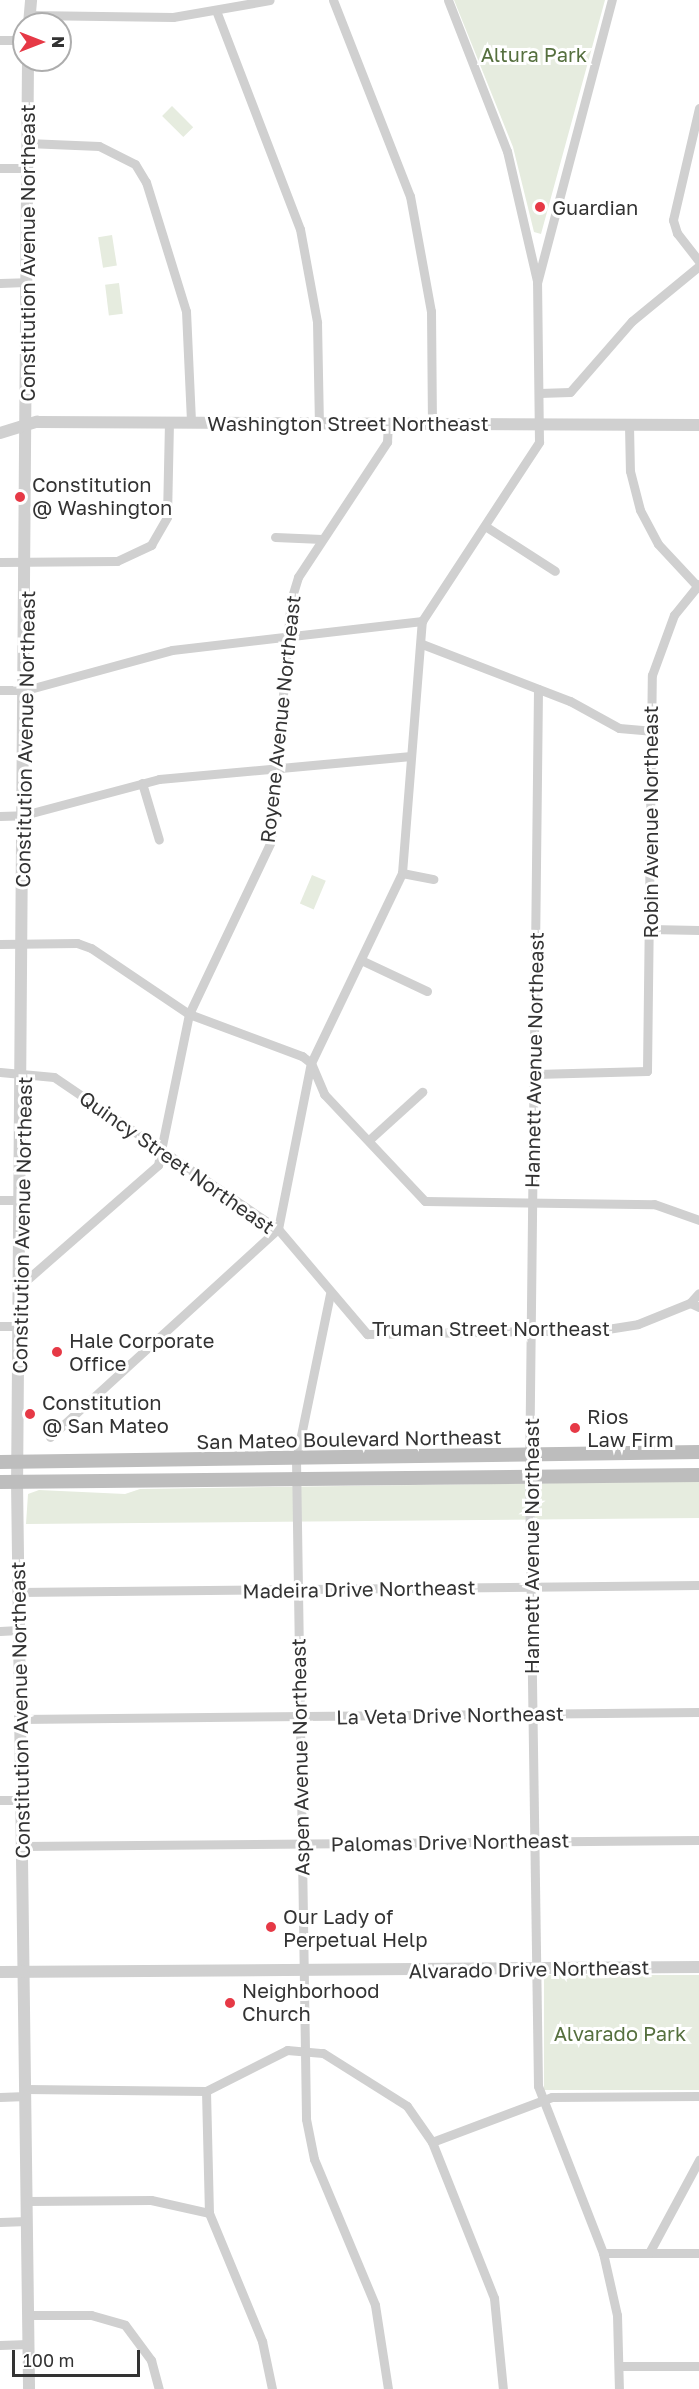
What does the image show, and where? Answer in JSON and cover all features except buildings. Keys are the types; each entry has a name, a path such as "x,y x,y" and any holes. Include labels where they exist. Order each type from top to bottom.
{"main road":[{"name":"San Mateo Boulevard Northeast","path":"0,1462 699,1452"},
{"name":"San Mateo Boulevard Northeast","path":"0,1482 530,1479 699,1475"}],"street":[{"path":"72,18 217,13 270,0"},
{"path":"333,0 410,196 431,311 432,423"},
{"path":"50,1437 278,1229 311,1063 402,873 422,644 422,621 539,442 537,283 507,151 448,0"},
{"path":"537,283 612,0"},
{"path":"217,13 300,229 318,322 319,423"},
{"name":"Constitution Avenue Northeast","path":"28,72 25,282 27,561 24,1072 22,1326 17,1481 29,2389"},
{"path":"699,108 673,220 677,233 699,261"},
{"path":"27,143 99,146 135,164 146,182 186,311 191,423"},
{"path":"0,168 27,168"},
{"path":"539,393 570,392 632,321 699,266"},
{"path":"0,283 25,282"},
{"path":"0,561 117,561 151,545 167,517 170,423"},
{"name":"Washington Street Northeast","path":"0,433 26,426 170,423 699,425"},
{"name":"Royene Avenue Northeast","path":"22,1284 154,1170 163,1152 189,1014 271,841 289,636 298,577 387,442 388,423"},
{"path":"629,425 630,471 640,510 658,544 698,586"},
{"path":"485,526 555,572"},
{"path":"275,537 322,538"},
{"name":"Robin Avenue Northeast","path":"535,1074 647,1071 651,731 657,655 674,615 698,586"},
{"path":"0,690 26,690 172,650 422,621"},
{"path":"422,644 538,689 619,728 651,731"},
{"name":"Hannett Avenue Northeast","path":"538,689 530,1586 536,1970 541,2099 603,2253 617,2314 619,2389"},
{"path":"0,816 24,816 142,783 278,767 411,756"},
{"path":"142,783 159,840"},
{"path":"402,873 433,879"},
{"path":"650,929 699,930"},
{"path":"0,944 77,943 91,948 189,1014 311,1063"},
{"path":"361,960 427,991"},
{"path":"311,1063 318,1085 425,1201 654,1204 699,1220"},
{"name":"Quincy Street Northeast","path":"0,1072 24,1072 54,1077 278,1229 330,1294"},
{"path":"369,1140 422,1092"},
{"path":"0,1200 22,1200"},
{"path":"694,1305 699,1293"},
{"name":"Truman Street Northeast","path":"330,1294 367,1334 601,1330 638,1324 694,1305"},
{"name":"Aspen Avenue Northeast","path":"330,1294 296,1459 300,1844 308,2136 375,2305 388,2389"},
{"path":"0,1326 22,1326"},
{"name":"Madeira Drive Northeast","path":"18,1592 699,1585"},
{"path":"0,1631 19,1630"},
{"name":"La Veta Drive Northeast","path":"20,1719 699,1712"},
{"path":"0,1800 21,1800"},
{"name":"Palomas Drive Northeast","path":"22,1846 699,1840"},
{"name":"Alvarado Drive Northeast","path":"0,1971 24,1974 699,1967"},
{"path":"0,2097 26,2092 206,2091 287,2050 304,2048 322,2053 407,2106 432,2142 494,2298 503,2389"},
{"path":"206,2091 209,2213 262,2341 272,2389"},
{"path":"432,2142 541,2099 699,2096"},
{"path":"649,2253 699,2160"},
{"path":"27,2201 151,2200 209,2213"},
{"path":"0,2222 27,2221"},
{"path":"603,2253 699,2253"},
{"path":"28,2315 91,2315 125,2325 151,2360 159,2389"},
{"path":"0,2345 28,2344"},
{"path":"619,2366 699,2366"}],"green space":[{"name":"Altura Park","path":"454,0 605,0 541,234 534,232 513,147"},
{"path":"172,106 193,127 183,137 162,116"},
{"path":"112,235 117,266 103,268 98,237"},
{"path":"119,283 123,314 109,315 105,285"},
{"path":"312,875 326,881 314,909 300,904"},
{"path":"699,1481 699,1518 26,1524 28,1494 39,1490 125,1494 140,1489"},
{"name":"Alvarado Park","path":"544,1975 699,1975 699,2090 544,2090"}],"place":[{"name":"Guardian","path":"540,207"},
{"name":"Constitution @ Washington","path":"20,497"},
{"name":"Hale Corporate Office","path":"57,1352"},
{"name":"Constitution @ San Mateo","path":"30,1414"},
{"name":"Rios Law Firm","path":"575,1428"},
{"name":"Our Lady of Perpetual Help","path":"271,1927"},
{"name":"Neighborhood Church","path":"230,2003"}]}
